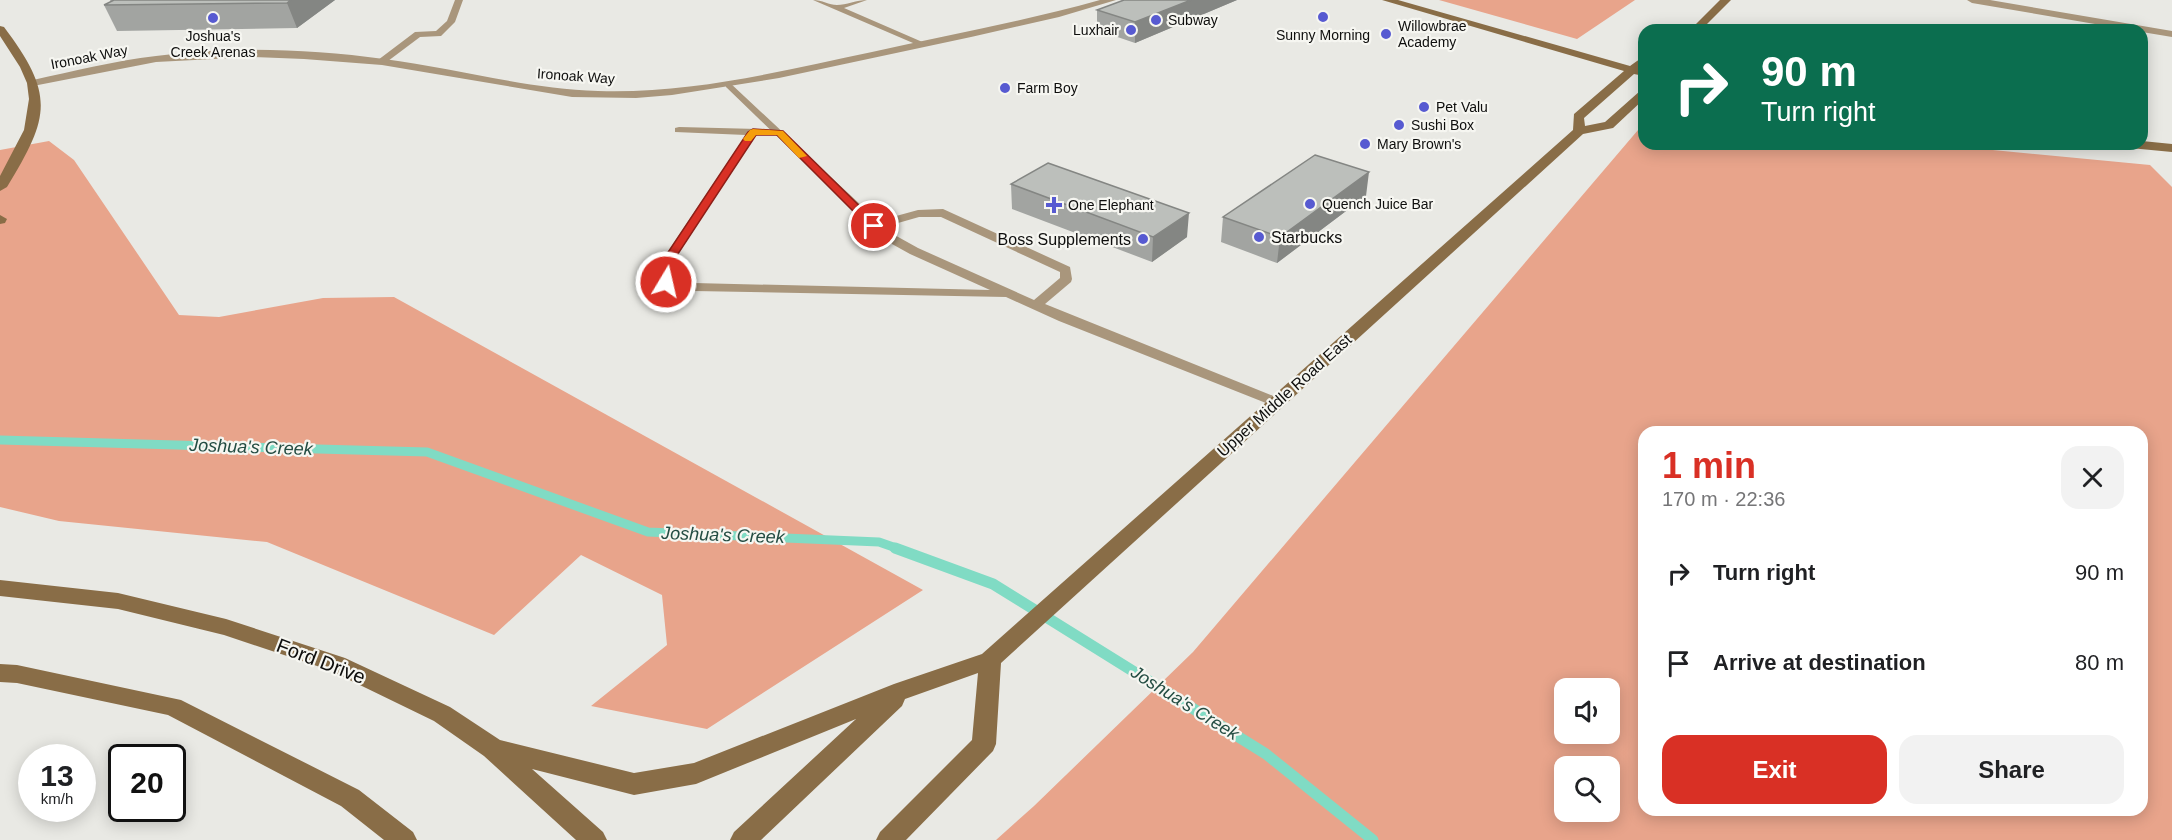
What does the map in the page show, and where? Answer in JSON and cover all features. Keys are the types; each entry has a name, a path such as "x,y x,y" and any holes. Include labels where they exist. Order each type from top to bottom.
{"main road":[{"path":"1387,0 1638,72"},
{"path":"1701,24 1726,0"},
{"path":"0,28 26,68 33,83 37,103 35,122 21,153 0,187"},
{"name":"Upper Middle Road East","path":"743,840 902,691 998,653 1579,131 1578,117 1638,64"},
{"path":"1579,131 1609,125 1638,98"},
{"path":"2148,146 2172,148"},
{"name":"Ford Drive","path":"0,588 118,601 237,630 336,664 442,714 493,749 594,840"},
{"path":"889,840 984,744 998,653"},
{"path":"0,673 16,674 173,707 350,798 404,840"},
{"path":"493,749 634,784 696,773 902,691"}],"street":[{"name":"Ironoak Way","path":"33,83 173,57 282,56 381,62 538,89 598,94 656,93 729,85 1039,19 1106,0"},
{"path":"1972,0 2113,24"},
{"path":"2148,30 2172,34"}],"lane":[{"path":"381,62 418,34 438,34 451,22 459,0"},
{"path":"817,0 923,44"},
{"path":"836,8 863,0"},
{"path":"729,85 874,226 914,251 1035,306 1276,402"},
{"path":"679,130 779,133"},
{"path":"753,132 662,269 660,276 666,282 694,286 1009,294"},
{"path":"874,226 918,214 943,213 1066,270 1066,279 1035,306"}],"shaded area":[{"path":"1439,0 1635,0 1577,39"},
{"path":"1638,130 1638,150 1994,150 2150,165 2172,187 2172,840 996,840 1193,652"},
{"path":"49,141 74,160 179,315 219,317 323,298 394,297 923,590 707,729 591,706 667,645 662,595 581,555 494,635 267,542 59,521 0,507 0,150"}],"building":[{"path":"114,0 291,0 287,3 104,5"},
{"path":"1124,0 1191,0 1135,22 1097,10"},
{"path":"1315,155 1369,172 1280,237 1223,217"},
{"path":"1048,163 1189,213 1153,237 1011,184"}],"waterway":[{"name":"Joshua's Creek","path":"0,440 427,452 648,532 879,542 899,549"},
{"name":"Joshua's Creek","path":"895,548 993,584 1266,754 1373,840"}],"slow traffic":[{"path":"748,139 753,132 779,133 803,156"}],"place":[{"name":"Sunny Morning","path":"1323,17"},
{"name":"Joshua's Creek Arenas","path":"213,18"},
{"name":"Subway","path":"1156,20"},
{"name":"Luxhair","path":"1131,30"},
{"name":"Willowbrae Academy","path":"1386,34"},
{"name":"Farm Boy","path":"1005,88"},
{"name":"Pet Valu","path":"1424,107"},
{"name":"Sushi Box","path":"1399,125"},
{"name":"Mary Brown's","path":"1365,144"},
{"name":"Quench Juice Bar","path":"1310,204"},
{"name":"One Elephant","path":"1054,205"},
{"name":"Starbucks","path":"1259,237"},
{"name":"Boss Supplements","path":"1143,239"}],"route":[{"path":"666,282 660,276 662,269 753,132 779,133 874,226"}]}
